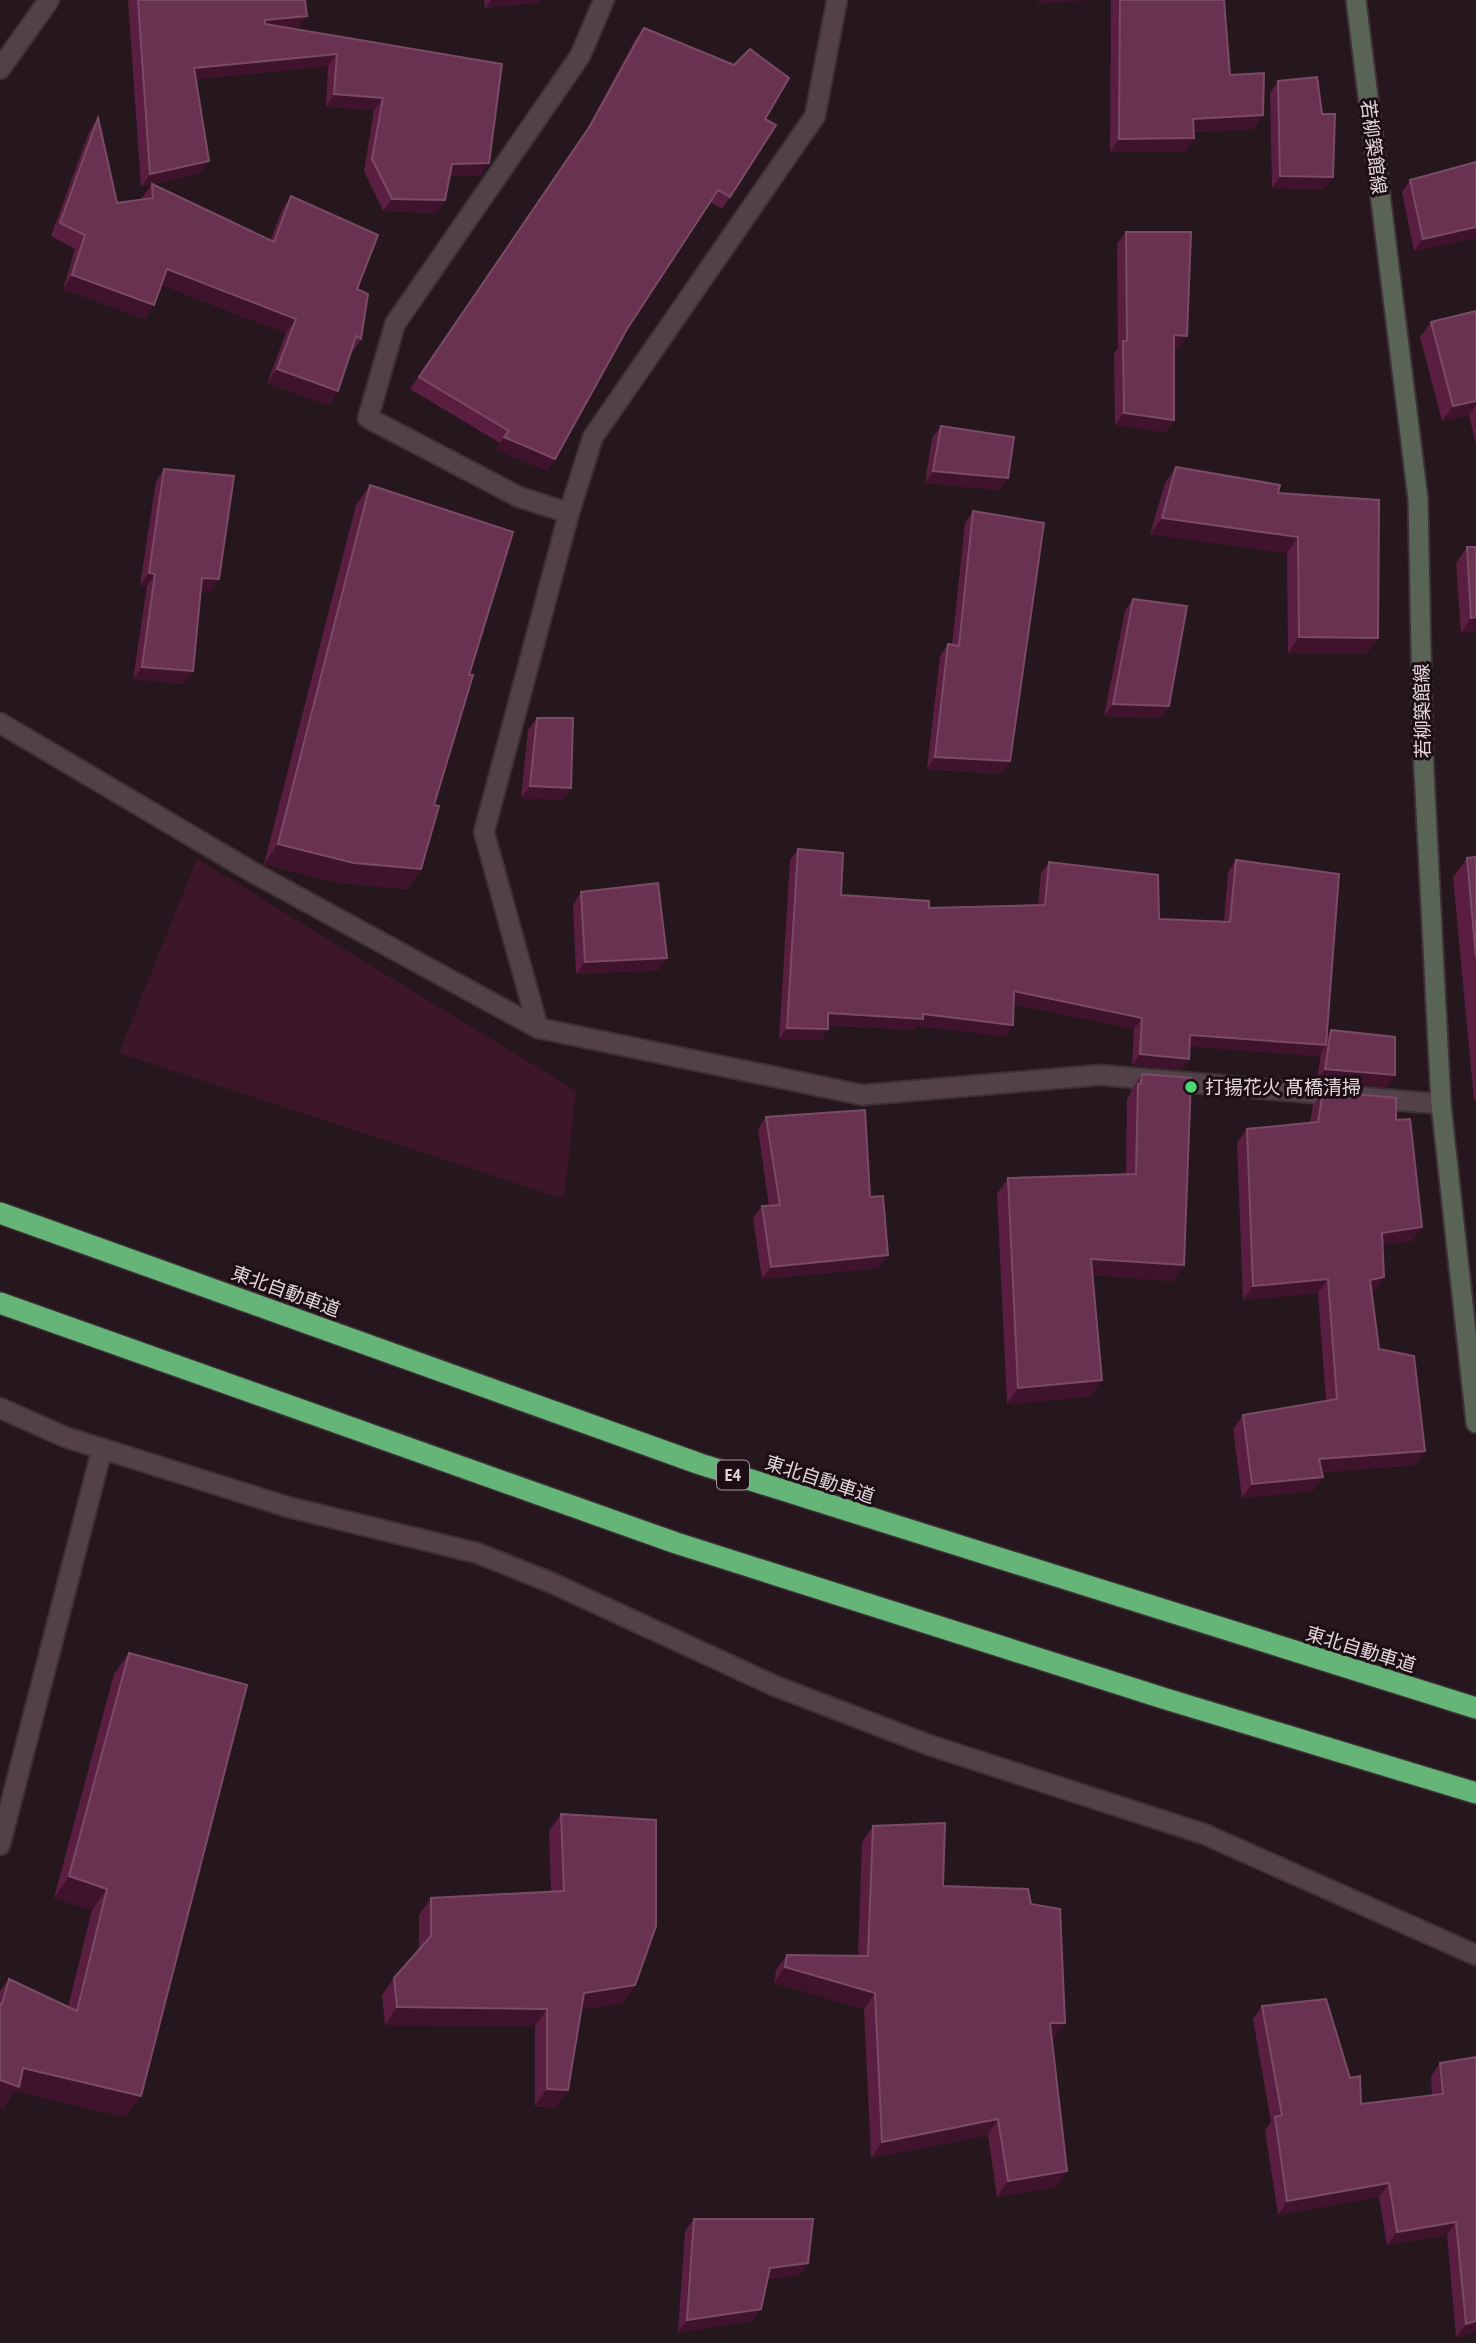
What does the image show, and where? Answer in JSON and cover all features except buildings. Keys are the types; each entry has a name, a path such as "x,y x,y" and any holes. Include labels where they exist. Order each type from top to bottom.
{"highway":[{"name":"東北自動車道","path":"0,1213 700,1464 1476,1708"},
{"path":"0,1303 676,1543 1166,1699 1476,1793"}],"main road":[{"name":"若柳築館線","path":"1356,0 1418,499 1423,751 1441,1104 1476,1423"}],"street":[{"path":"0,69 49,0"},
{"path":"569,513 519,497 368,418 395,324 580,56 604,0"},
{"path":"538,1028 484,832 569,513 593,437 815,116 837,0"},
{"path":"0,723 254,873 538,1028 862,1095 1100,1075 1441,1104"},
{"path":"0,1408 65,1437 288,1507 477,1553 552,1583 775,1686 929,1745 1204,1834 1476,1955"},
{"path":"0,1845 102,1449"}],"shaded area":[{"path":"197,859 576,1091 564,1199 119,1053"}],"place":[{"name":"打揚花火 髙橋清掃","path":"1191,1087"}]}
